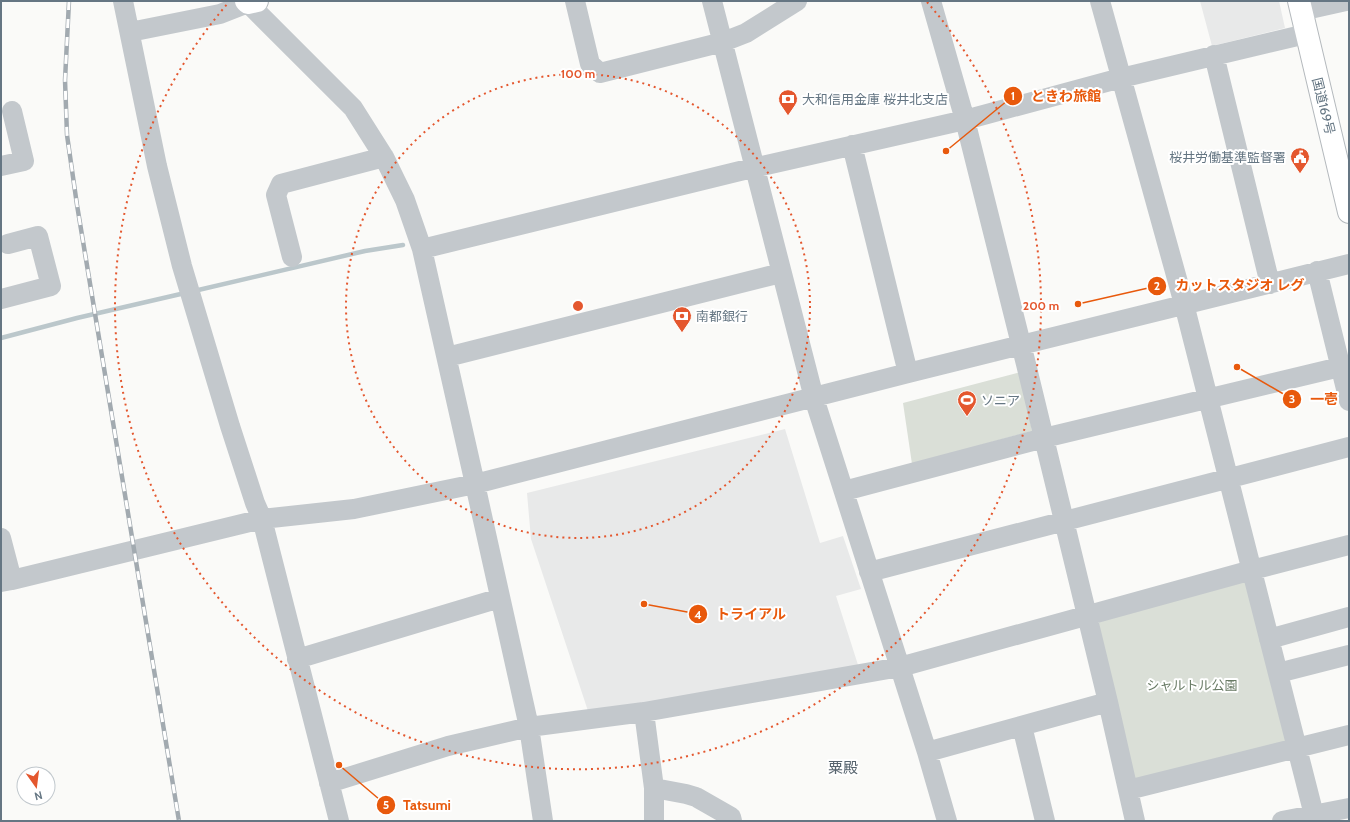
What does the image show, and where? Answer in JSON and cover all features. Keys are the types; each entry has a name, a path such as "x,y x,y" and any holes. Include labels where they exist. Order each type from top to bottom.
{"highway":[{"name":"国道169号","path":"1300,6 1349,212"}],"street":[{"path":"123,1 157,166 188,290 230,426 255,503 262,518 339,821"},
{"path":"575,1 590,64 600,73 722,42 746,34 798,1"},
{"path":"712,1 814,398 927,752 947,821"},
{"path":"932,1 965,120 1044,438 1108,702 1135,821"},
{"path":"1100,1 1184,304 1314,815"},
{"path":"1300,6 1346,1"},
{"path":"130,32 220,14 250,2 353,108 384,156 405,200 422,249 528,727 543,821"},
{"path":"422,249 755,168 965,120 1121,78 1306,34"},
{"path":"1214,55 1270,284"},
{"path":"1,166 24,160 12,112"},
{"path":"852,146 908,373"},
{"path":"292,257 276,195 281,184 384,156"},
{"path":"1,299 51,286 38,236 8,244"},
{"path":"1,538 6,581 262,518 354,508 475,484 908,373 1349,264"},
{"path":"1317,271 1349,401"},
{"path":"447,357 781,273"},
{"path":"844,491 1044,438 1340,367"},
{"path":"869,572 1349,447"},
{"path":"329,782 448,746 528,727 644,712 900,667 1252,570 1349,545"},
{"path":"297,659 500,598"},
{"path":"1270,639 1349,617"},
{"path":"1278,673 1349,655"},
{"path":"927,752 1108,702"},
{"path":"644,712 654,788 654,821"},
{"path":"1022,726 1046,821"},
{"path":"1128,790 1349,735"},
{"path":"654,788 696,797 731,817 732,821"},
{"path":"1282,821 1349,808"}],"shaded area":[{"path":"1200,1 1279,1 1285,28 1212,46"},
{"path":"785,429 820,543 843,536 861,589 836,596 859,668 589,714 531,539 527,493"}],"green space":[{"name":"ソニア","path":"1021,372 1032,431 912,464 903,403"},
{"name":"シャルトル公園","path":"1245,579 1289,746 1142,781 1133,777 1097,616"}],"waterway":[{"path":"194,291 365,251 403,245"},
{"path":"1,338 77,318 185,293"}],"railway":[{"path":"69,1 65,80 67,135 77,205 179,821"}],"place":[{"name":"大和信用金庫 桜井北支店","path":"788,116"},
{"name":"ときわ旅館","path":"946,151"},
{"name":"桜井労働基準監督署","path":"1300,174"},
{"name":"カットスタジオ レグ","path":"1078,304"},
{"name":"南都銀行","path":"682,333"},
{"name":"一壱","path":"1237,367"},
{"name":"ソニア","path":"967,417"},
{"name":"トライアル","path":"644,604"},
{"name":"Tatsumi","path":"339,765"}],"district":[{"name":"粟殿","path":"843,768"}]}
